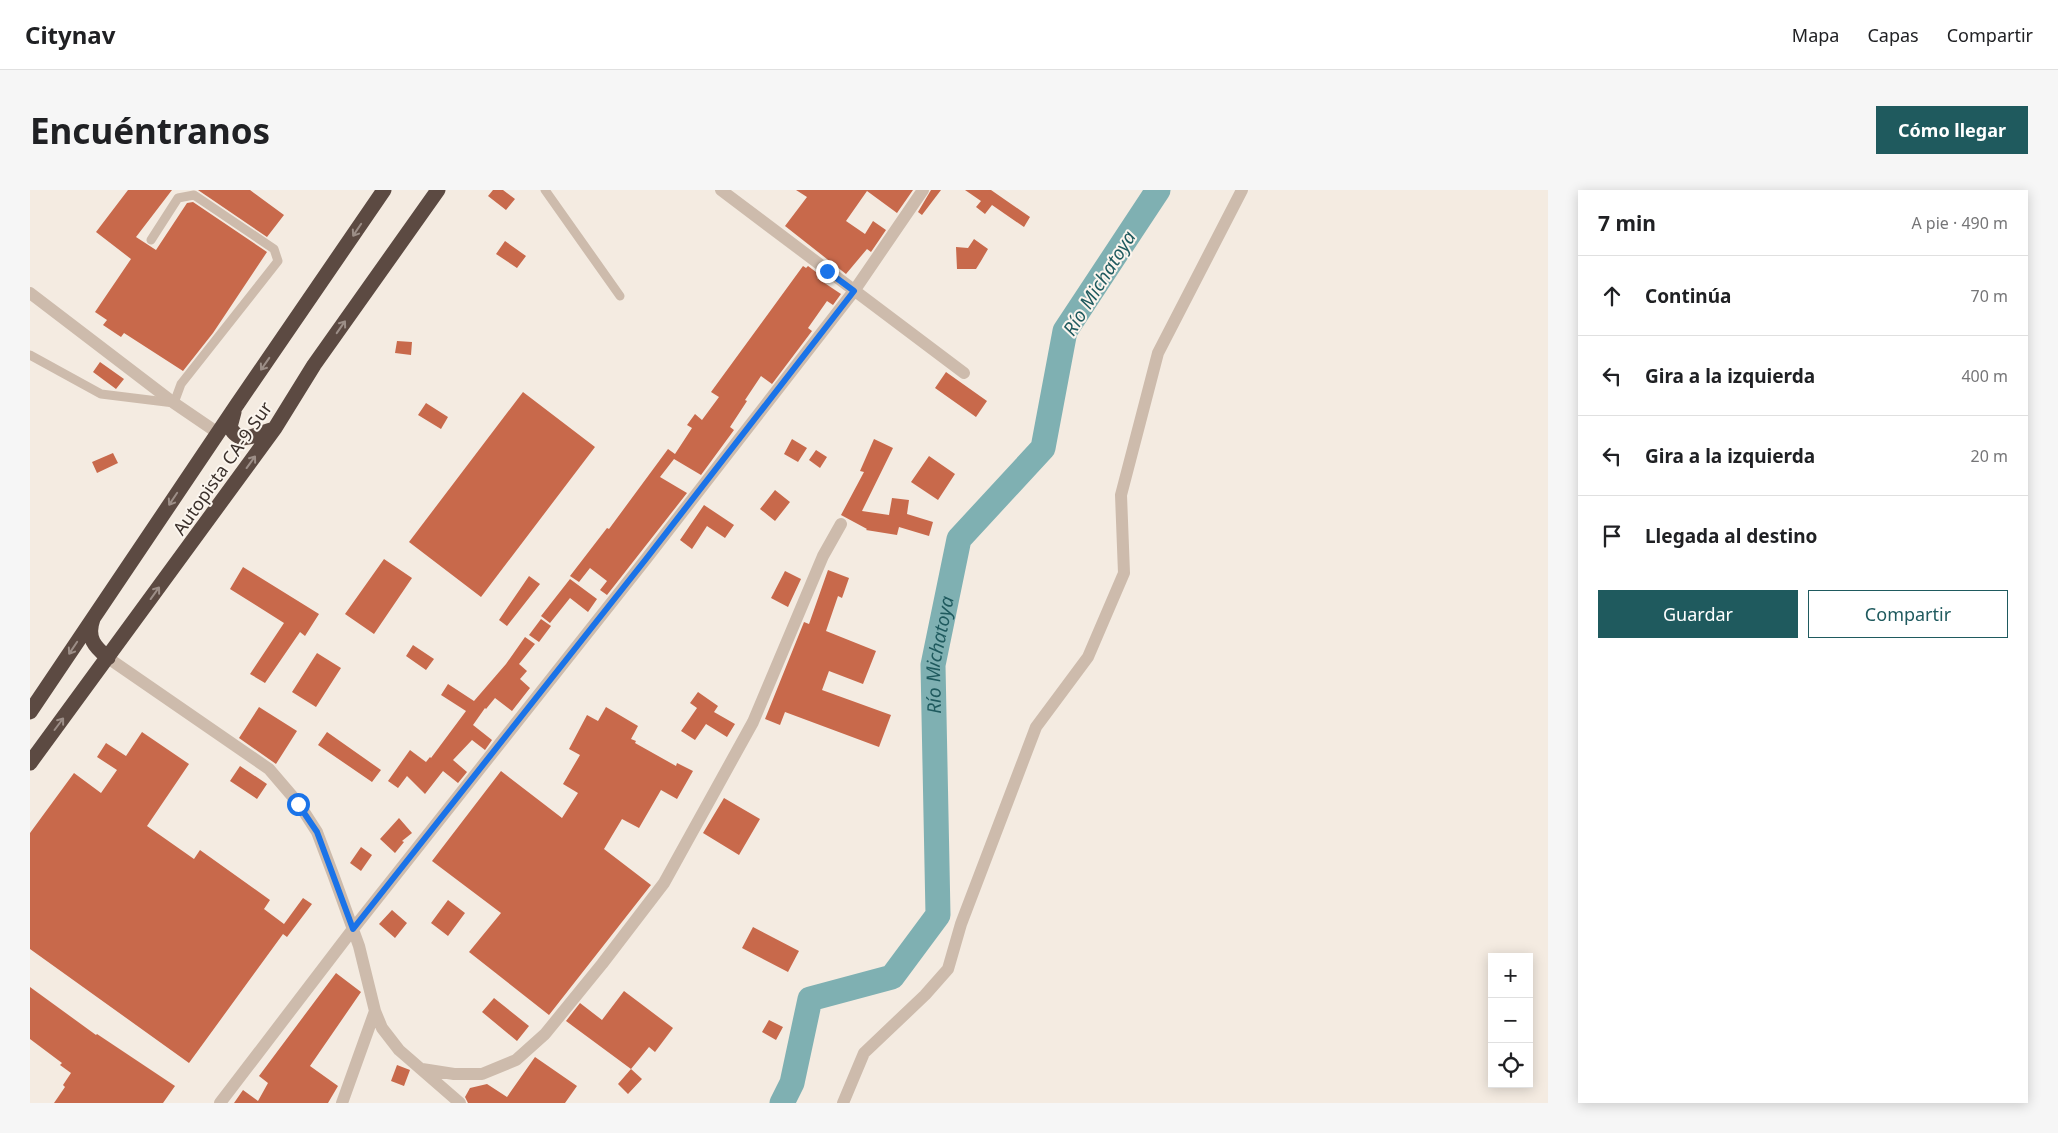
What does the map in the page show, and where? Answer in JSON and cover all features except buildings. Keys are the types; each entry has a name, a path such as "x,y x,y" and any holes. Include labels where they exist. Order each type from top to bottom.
{"highway":[{"name":"Autopista CA-9 Sur","path":"30,712 384,190"},
{"name":"Autopista CA-9 Sur","path":"30,763 275,428 314,365 438,190"},
{"path":"236,406 230,427 237,436 249,438 263,431 275,428"},
{"path":"94,616 90,626 91,639 95,648 108,658"}],"street":[{"path":"720,190 964,373"},
{"path":"220,1103 353,929 646,559 854,291 923,190"},
{"path":"843,1103 864,1053 926,995 948,969 961,924 1036,727 1088,657 1124,573 1121,496 1158,353 1242,190"},
{"path":"30,293 174,403 218,433"},
{"path":"422,1069 454,1074 482,1074 516,1060 545,1034 636,920 664,883 753,722 816,573 841,524"},
{"path":"108,658 268,769 298,804 317,832 360,946 375,1012 382,1028 399,1050 460,1103"},
{"path":"342,1103 375,1012"}],"lane":[{"path":"545,190 620,296"},
{"path":"30,355 101,394 174,403 181,384 278,261 274,249 194,195 178,198 151,240"}],"waterway":[{"name":"Río Michatoya","path":"782,1103 792,1083 810,999 892,977 938,915 933,665 959,539 1043,448 1065,331 1158,190"}],"route":[{"path":"298,804 317,832 353,929 646,559 854,291 827,271"}]}
